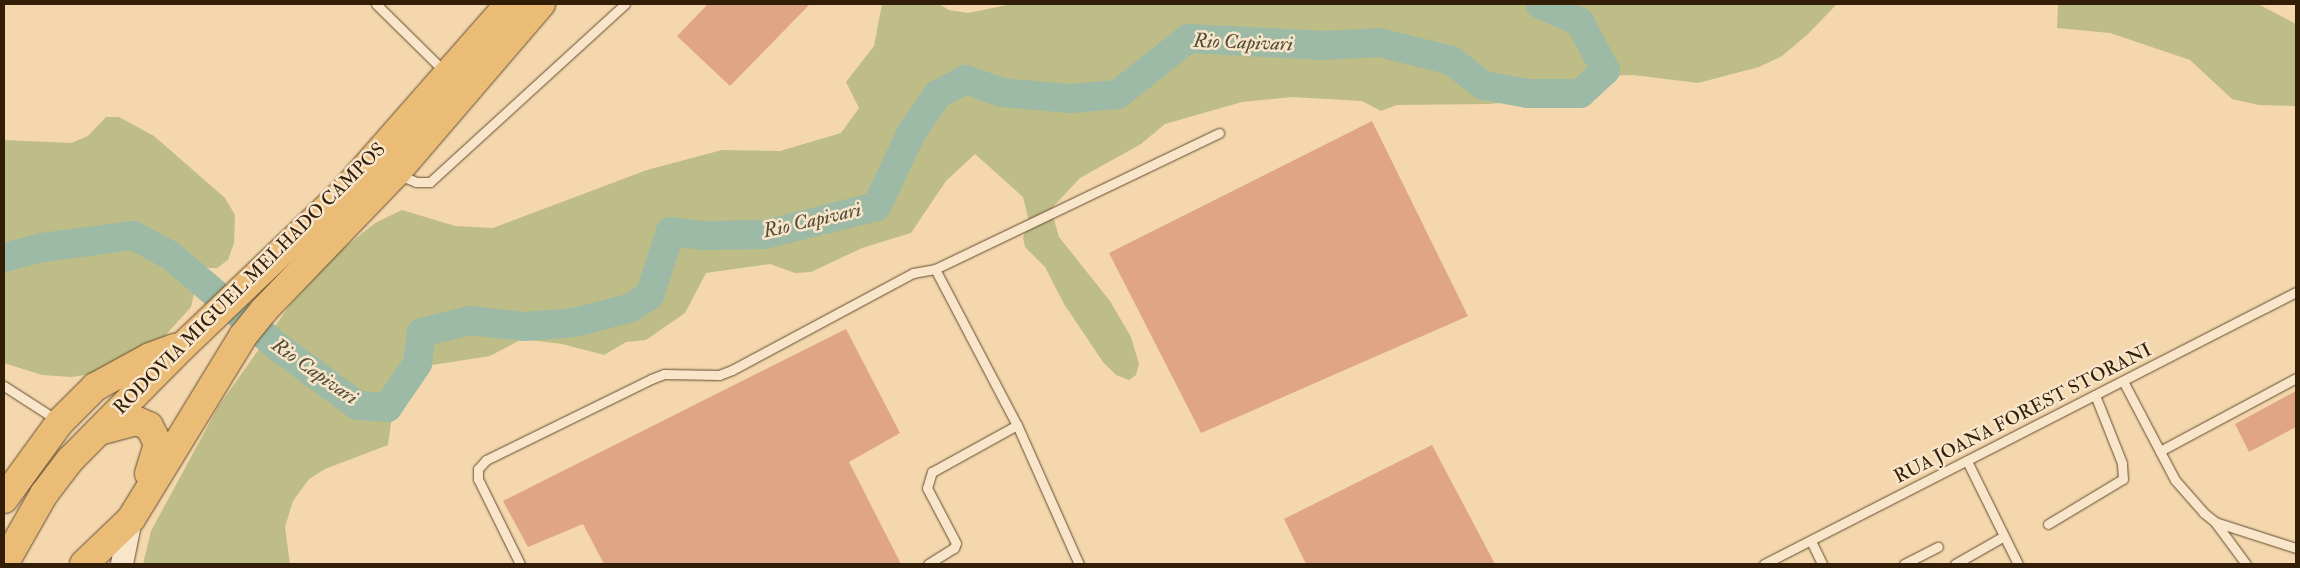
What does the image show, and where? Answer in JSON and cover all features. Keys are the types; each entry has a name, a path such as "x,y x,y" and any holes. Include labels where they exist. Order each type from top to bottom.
{"highway":[{"name":"RODOVIA MIGUEL MELHADO CAMPOS","path":"4,564 44,494 96,432 265,266 344,192 448,76 509,4"},
{"name":"RODOVIA MIGUEL MELHADO CAMPOS","path":"84,564 130,519 243,336 286,285 396,173 541,4"},
{"path":"4,499 60,422 95,387 150,357 191,338"},
{"path":"96,432 137,421 149,426 156,438 158,453 130,519"}],"street":[{"path":"122,564 130,519"}],"lane":[{"path":"376,4 448,76"},
{"path":"396,173 416,182 430,182 625,4"},
{"path":"520,564 478,479 478,469 486,460 664,374 719,375 732,370 913,273 935,269 1219,133"},
{"path":"935,269 1017,425 1079,564"},
{"name":"RUA JOANA FOREST STORANI","path":"1764,564 2296,292"},
{"path":"2160,451 2296,378"},
{"path":"2123,381 2175,480 2215,522 2246,564"},
{"path":"4,386 60,422"},
{"path":"2048,524 2123,479 2122,463 2096,395"},
{"path":"928,564 954,548 956,543 927,488 932,472 1017,425"},
{"path":"1967,461 2018,564"},
{"path":"2215,522 2296,548"},
{"path":"1955,564 2004,536"},
{"path":"1811,541 1822,564"},
{"path":"1904,564 1938,547"}],"shaded area":[{"path":"882,4 939,4 949,10 968,13 1012,4 1837,4 1808,34 1782,56 1759,67 1698,83 1633,75 1600,76 1553,99 1488,104 1397,105 1381,111 1362,101 1292,97 1242,102 1165,124 1141,144 1080,178 1051,209 1059,237 1110,301 1131,337 1139,364 1136,375 1129,380 1116,375 1103,362 1064,304 1045,267 1025,247 1023,238 1029,221 1023,197 975,154 946,181 911,233 862,248 811,272 795,273 770,264 706,273 685,313 646,340 626,342 604,355 562,344 522,339 490,356 426,366 411,378 394,402 388,445 325,469 309,479 293,501 285,527 290,564 143,564 151,531 218,407 290,305 339,252 375,223 402,210 455,226 493,228 647,170 722,150 780,151 841,133 859,108 846,82 874,46"},
{"path":"2058,4 2258,4 2296,24 2296,106 2259,105 2232,99 2190,60 2110,33 2057,28"},
{"path":"106,117 119,117 154,136 225,198 235,215 234,243 228,260 217,268 209,268 174,254 191,276 194,294 191,307 154,348 110,371 72,377 42,375 4,363 4,140 71,143 88,136"}],"building":[{"path":"708,4 810,4 730,86 677,36"},
{"path":"1372,121 1468,316 1201,433 1109,253"},
{"path":"846,329 900,433 849,462 901,564 604,564 583,524 528,547 503,501"},
{"path":"2296,391 2296,427 2249,452 2235,424"},
{"path":"1432,445 1495,564 1306,564 1284,519"}],"waterway":[{"name":"Rio Capivari","path":"4,257 42,247 133,235 170,255 277,346 357,405 387,407 417,363 421,332 469,320 524,326 574,322 631,307 649,295 670,231 704,235 764,234 876,206 911,132 937,94 965,79 1001,92 1070,98 1117,94 1188,38 1323,45 1379,42 1451,60 1483,85 1527,93 1580,93 1605,70 1579,21 1540,4"}]}
